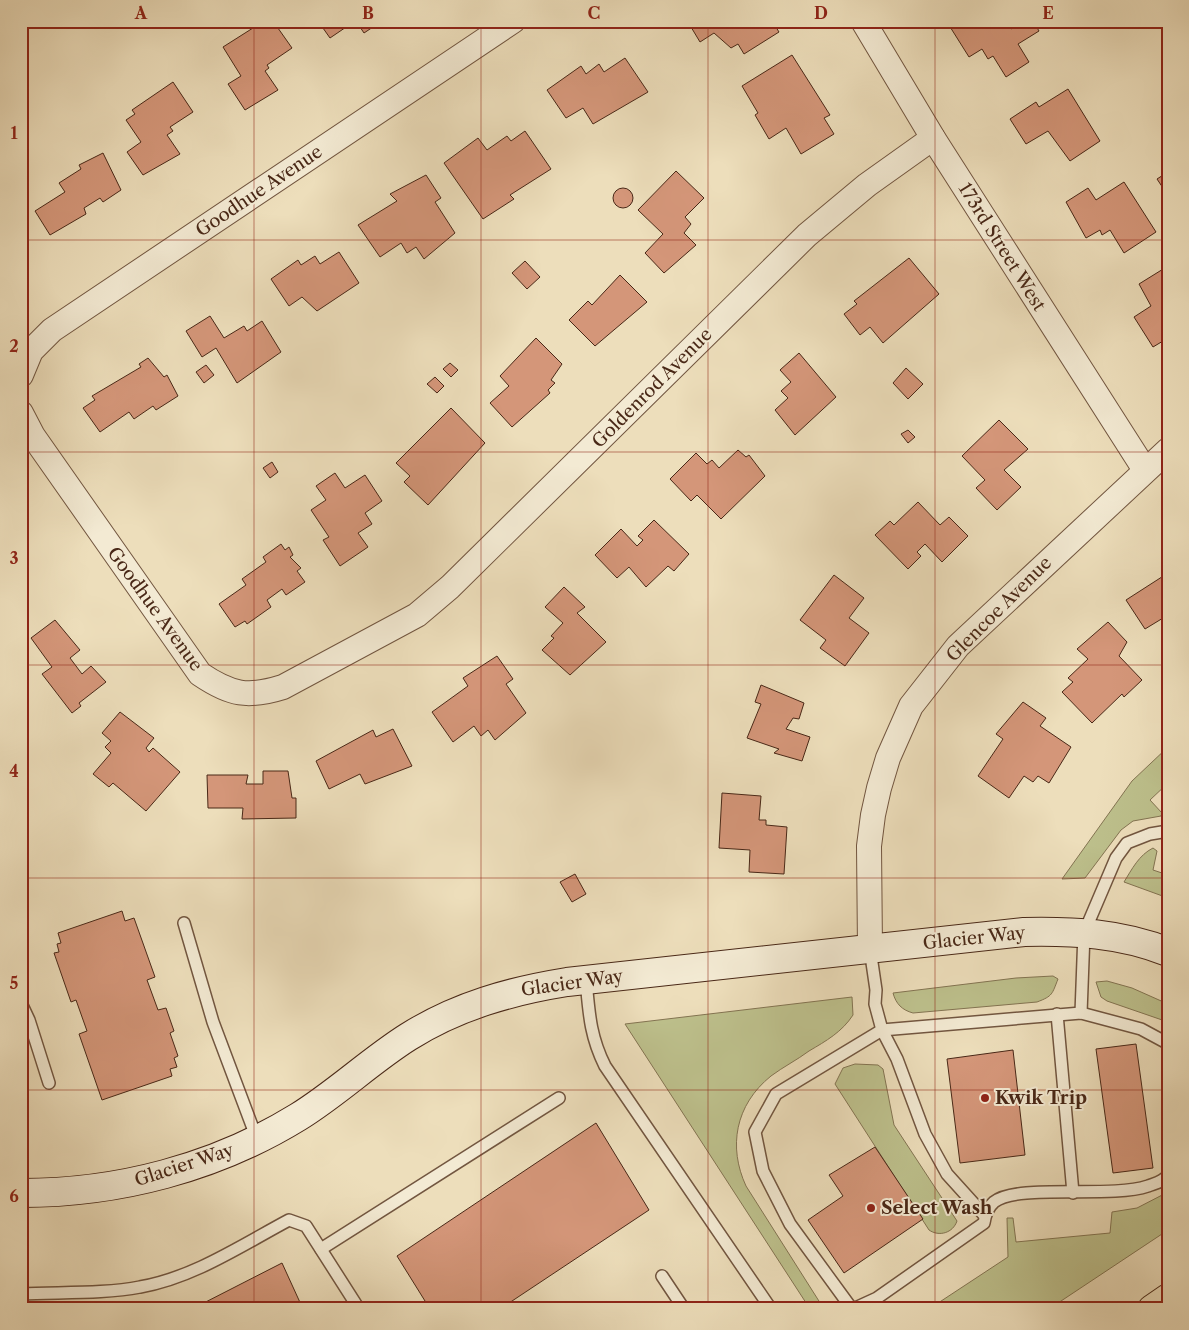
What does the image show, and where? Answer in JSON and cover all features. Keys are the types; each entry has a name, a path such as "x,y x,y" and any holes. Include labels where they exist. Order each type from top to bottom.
{"main road":[{"path":"1152,1309 1168,1298"}],"street":[{"name":"Goodhue Avenue","path":"21,375 32,351 52,330 513,21"},
{"name":"173rd Street West","path":"862,21 933,138 1145,470"},
{"name":"Goldenrod Avenue","path":"372,640 417,615 450,587 807,235 867,185 933,138"},
{"name":"Goodhue Avenue","path":"21,413 33,436 192,664 200,674 220,688 257,695 283,687 372,640"},
{"name":"Glencoe Avenue","path":"870,949 869,846 874,815 879,788 888,758 911,706 958,646 1168,450"},
{"name":"Glacier Way","path":"21,1193 76,1191 148,1179 200,1164 256,1139 320,1103 384,1053 441,1019 512,992 586,980 1024,932 1084,932 1148,944 1168,952"}],"lane":[{"path":"1081,1012 1084,932 1116,858 1127,843 1150,834 1168,831"},
{"path":"184,923 213,1022 256,1139"},
{"path":"870,949 876,990 875,1004 882,1030 897,1059 925,1134 947,1174 985,1216"},
{"path":"586,980 590,1028 595,1046 605,1066 771,1309"},
{"path":"21,1003 29,1020 49,1083"},
{"path":"1168,1046 1167,1043 1141,1029 1081,1012 882,1030 776,1094 754,1132 763,1171 790,1224 852,1309 877,1298 984,1222 985,1216 993,1202 1016,1194 1110,1193 1140,1189 1164,1180 1168,1175"},
{"path":"1057,1014 1073,1193"},
{"path":"321,1249 559,1098"},
{"path":"21,1294 139,1288 167,1281 201,1266 289,1220 306,1226 359,1309"},
{"path":"662,1276 684,1309"}],"green space":[{"path":"1168,747 1168,783 1150,800 1162,813 1161,816 1133,821 1121,830 1085,878 1062,879 1132,781"},
{"path":"1153,848 1157,851 1153,870 1168,875 1168,898 1124,882 1140,858"},
{"path":"1053,976 1058,979 1053,991 1049,996 1037,1002 913,1013 900,1006 893,993 1016,978"},
{"path":"1107,981 1132,988 1168,1004 1168,1022 1107,1001 1101,997 1096,982"},
{"path":"852,997 853,1015 849,1021 833,1036 771,1076 759,1087 749,1100 738,1127 737,1156 740,1171 746,1186 824,1309 810,1309 625,1024"},
{"path":"855,1064 878,1065 883,1069 894,1125 957,1221 949,1231 937,1233 929,1230 835,1084 843,1068"},
{"path":"1168,1192 1168,1230 1049,1309 929,1309 1008,1257 1007,1218 1013,1218 1016,1242 1110,1233 1112,1212 1137,1208"}],"building":[{"path":"264,21 273,21 292,48 267,65 269,68 265,71 278,90 245,110 228,84 241,76 223,47"},
{"path":"318,21 355,21 330,38"},
{"path":"356,21 382,21 364,33"},
{"path":"772,21 779,32 744,54 738,44 731,48 714,33 700,42 688,22"},
{"path":"1008,21 1011,29 1023,21 1033,21 1039,31 1018,44 1029,62 1006,77 993,56 988,59 982,49 969,57 947,22"},
{"path":"792,55 830,115 824,118 834,134 801,154 786,128 769,139 755,115 758,113 742,86"},
{"path":"625,58 648,92 593,124 583,108 566,118 547,90 581,66 586,74 599,64 604,72"},
{"path":"173,82 193,112 170,127 173,131 167,135 180,154 143,175 127,152 141,142 126,120 135,114 132,110"},
{"path":"1068,89 1100,141 1070,161 1048,131 1026,144 1010,119 1036,102 1039,107"},
{"path":"525,131 551,169 510,195 514,199 483,219 444,163 478,138 487,150 507,136 511,141"},
{"path":"103,153 121,190 103,202 100,198 84,208 86,214 50,235 35,211 65,192 59,183 81,169 79,165"},
{"path":"676,171 704,198 685,217 691,224 684,233 696,245 664,273 645,253 663,234 638,210"},
{"path":"1168,172 1168,185 1163,188 1157,179"},
{"path":"426,175 441,198 435,202 455,233 424,259 416,247 407,253 401,243 380,257 358,225 397,201 390,194"},
{"path":"1124,182 1156,232 1124,253 1110,230 1102,235 1100,230 1086,238 1066,202 1088,188 1096,200"},
{"path":"623,188 630,191 633,198 630,205 623,208 616,205 613,198 616,191"},
{"path":"339,252 359,283 317,311 302,297 289,306 271,279 298,260 301,265 315,256 320,264"},
{"path":"909,258 939,294 883,343 870,327 860,335 844,314 857,304 854,301"},
{"path":"525,261 540,277 527,289 512,273"},
{"path":"1168,266 1168,338 1153,347 1134,317 1151,306 1139,284"},
{"path":"620,275 647,302 595,346 569,320 588,301 592,305"},
{"path":"210,316 224,338 244,326 247,331 262,321 281,352 237,383 216,348 202,357 186,331"},
{"path":"536,338 562,364 551,380 555,383 548,390 550,393 512,427 490,403 509,386 500,376"},
{"path":"799,353 836,397 795,435 775,410 788,398 781,391 791,382 780,370"},
{"path":"148,358 164,377 167,375 178,396 156,410 153,406 134,419 129,412 100,432 83,408 95,400 92,396 141,367 139,364"},
{"path":"450,363 458,370 451,377 443,369"},
{"path":"206,365 214,375 204,383 196,372"},
{"path":"906,368 923,384 908,399 893,383"},
{"path":"435,377 444,386 437,393 427,384"},
{"path":"451,408 485,443 428,505 404,482 410,476 396,463"},
{"path":"999,420 1028,449 1004,470 1021,487 997,510 976,488 985,480 962,456"},
{"path":"908,430 915,437 908,443 901,434"},
{"path":"738,450 746,457 749,455 765,476 721,519 697,495 691,501 670,479 696,453 707,464 712,460 719,468"},
{"path":"272,462 278,472 270,478 263,468"},
{"path":"335,473 345,488 365,475 382,501 365,513 372,524 358,533 368,547 340,566 323,540 329,537 311,510 326,500 316,486"},
{"path":"918,502 940,525 949,517 968,536 942,562 925,544 917,552 921,556 908,569 875,535 890,521 894,525"},
{"path":"654,520 689,554 674,571 668,566 646,587 629,567 617,578 595,555 621,529 637,546 643,540 638,536"},
{"path":"281,544 285,550 289,547 293,555 290,557 301,568 297,571 305,582 286,595 282,589 267,600 271,607 247,624 245,621 235,627 219,604 246,585 242,579 266,562 263,557"},
{"path":"1168,573 1168,615 1145,629 1126,600"},
{"path":"834,575 864,598 849,618 869,633 845,666 820,648 826,640 800,620"},
{"path":"564,587 585,607 577,613 606,642 570,675 542,650 554,638 551,636 563,623 545,607"},
{"path":"55,620 80,650 70,658 82,674 91,666 106,682 79,703 81,706 72,713 42,674 52,667 31,638"},
{"path":"1108,622 1127,642 1119,656 1142,680 1124,697 1122,694 1092,723 1062,692 1073,682 1068,678 1088,659 1077,649"},
{"path":"497,656 513,679 506,684 526,713 495,740 488,730 481,736 474,726 453,742 432,712 468,686 463,678"},
{"path":"761,685 804,703 799,719 793,718 786,729 810,737 802,761 774,753 779,749 747,738 761,704 755,702"},
{"path":"1023,702 1046,718 1040,726 1071,747 1049,783 1038,776 1033,782 1024,776 1009,798 978,776 1003,739 996,734"},
{"path":"120,712 154,738 146,748 149,752 153,748 180,772 146,811 113,783 109,787 93,774 111,753 105,747 111,741 102,733"},
{"path":"393,729 412,766 365,784 360,774 329,789 316,761 373,730 376,737"},
{"path":"263,771 288,771 292,798 296,798 296,818 242,819 243,808 208,808 207,775 248,775 246,784 263,784"},
{"path":"722,793 761,796 759,820 766,820 766,825 787,827 784,874 749,872 750,850 719,848"},
{"path":"575,874 586,894 572,902 560,882"},
{"path":"122,911 125,921 134,918 155,977 147,980 158,1010 166,1008 174,1031 170,1033 178,1056 174,1058 177,1067 170,1069 172,1076 102,1100 79,1034 87,1031 76,1000 71,1002 54,953 59,952 57,944 61,943 58,933"},
{"name":"Kwik Trip","path":"1136,1044 1153,1168 1113,1173 1096,1049"},
{"name":"Kwik Trip","path":"1013,1050 1025,1155 960,1163 947,1059"},
{"path":"596,1123 649,1210 500,1309 430,1309 397,1256"},
{"name":"Select Wash","path":"875,1147 923,1219 844,1273 808,1220 843,1196 829,1175"},
{"path":"282,1263 303,1309 192,1309"}],"place":[{"name":"Kwik Trip","path":"985,1098"},
{"name":"Select Wash","path":"871,1208"}]}
